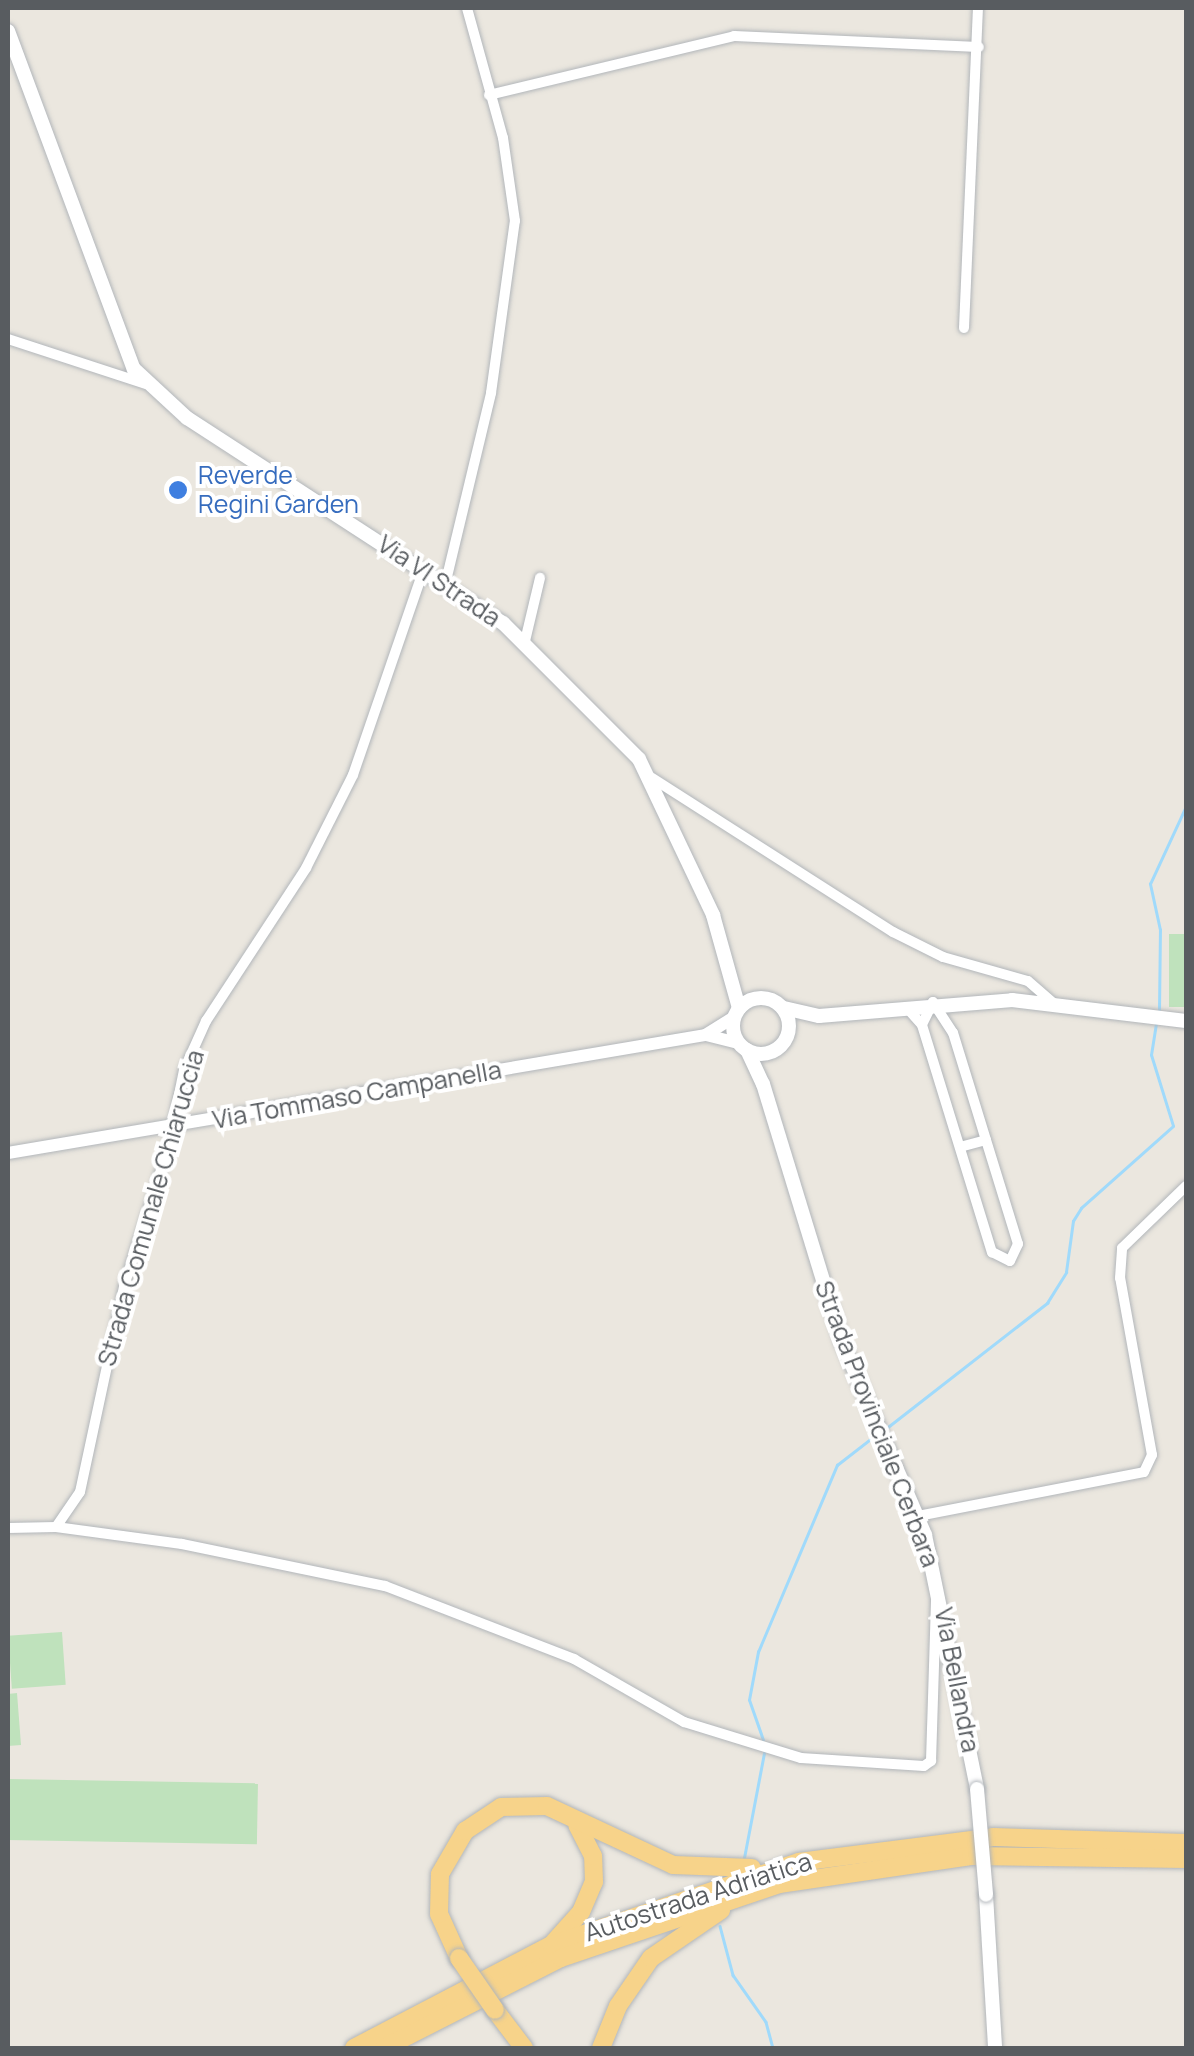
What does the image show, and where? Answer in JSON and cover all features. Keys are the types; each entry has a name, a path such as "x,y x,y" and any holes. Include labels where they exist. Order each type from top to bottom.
{"highway":[{"path":"524,2048 459,1958 442,1926 436,1894 443,1864 461,1836 487,1814 515,1804 548,1806 573,1821 680,1867 787,1865"},
{"path":"550,1946 581,1912 594,1882 592,1852 573,1821"},
{"name":"Autostrada Adriatica","path":"354,2048 550,1946 787,1865 868,1848 993,1836 1186,1843"},
{"name":"Autostrada Adriatica","path":"384,2048 561,1958 765,1888 971,1856 1186,1859"},
{"path":"601,2048 618,2006 656,1954 694,1924 765,1888"}],"main road":[{"name":"Via VI Strada","path":"8,31 134,369 187,418 524,641 652,778 730,965 737,1013"},
{"name":"Via VI Strada","path":"730,965 764,997"},
{"path":"737,1013 764,997 784,1008 819,1016 933,1002 1052,1002 1186,1021"},
{"path":"784,1008 788,1037"},
{"name":"Strada Provinciale Cerbara","path":"737,1013 743,1046 764,1084 830,1309 918,1516 940,1590"},
{"path":"764,1084 776,1050 819,1016"},
{"path":"743,1046 776,1050"},
{"name":"Via Bellandra","path":"940,1590 977,1789 994,2048"}],"street":[{"path":"445,586 491,392 516,222 467,8"},
{"path":"964,328 978,8"},
{"path":"488,95 623,66 734,36 979,47"},
{"path":"8,339 119,380 146,384"},
{"path":"119,380 134,369"},
{"name":"Strada Comunale Chiaruccia","path":"56,1527 80,1492 124,1286 172,1127 184,1070 206,1021 306,868 353,774 423,572"},
{"path":"524,641 540,578"},
{"path":"652,778 893,932 942,957 1028,981 1052,1002"},
{"path":"954,1033 971,1001"},
{"path":"922,1025 933,1002"},
{"path":"903,1004 922,1025 992,1252 1010,1261 1018,1244 954,1033 933,1002"},
{"name":"Via Tommaso Campanella","path":"8,1153 706,1035 737,1013"},
{"name":"Via Tommaso Campanella","path":"706,1035 743,1046"},
{"path":"960,1148 986,1140"},
{"path":"918,1516 1144,1472 1152,1455 1119,1268 1132,1234 1186,1186"},
{"path":"8,1528 56,1527"},
{"name":"Via Bellandra","path":"56,1527 182,1544 385,1586 496,1625 574,1660 656,1709 763,1749 818,1759 930,1761 933,1608 940,1590"}],"green space":[{"path":"1169,934 1186,934 1186,1007 1169,1007"},
{"path":"62,1632 66,1685 12,1689 8,1636"},
{"path":"17,1693 21,1745 8,1746 8,1694"},
{"path":"8,1779 258,1783 257,1844 8,1840"}],"waterway":[{"path":"1159,1010 1160,930 1150,884 1186,806"},
{"path":"884,1430 1047,1303 1066,1272 1073,1221 1081,1208 1173,1126 1151,1055 1156,1022"},
{"path":"763,1740 749,1700 758,1652 837,1465 877,1434"},
{"path":"744,1858 764,1753"},
{"path":"720,1926 733,1975 766,2022 773,2048"}],"place":[{"name":"Reverde Regini Garden","path":"178,490"}]}
